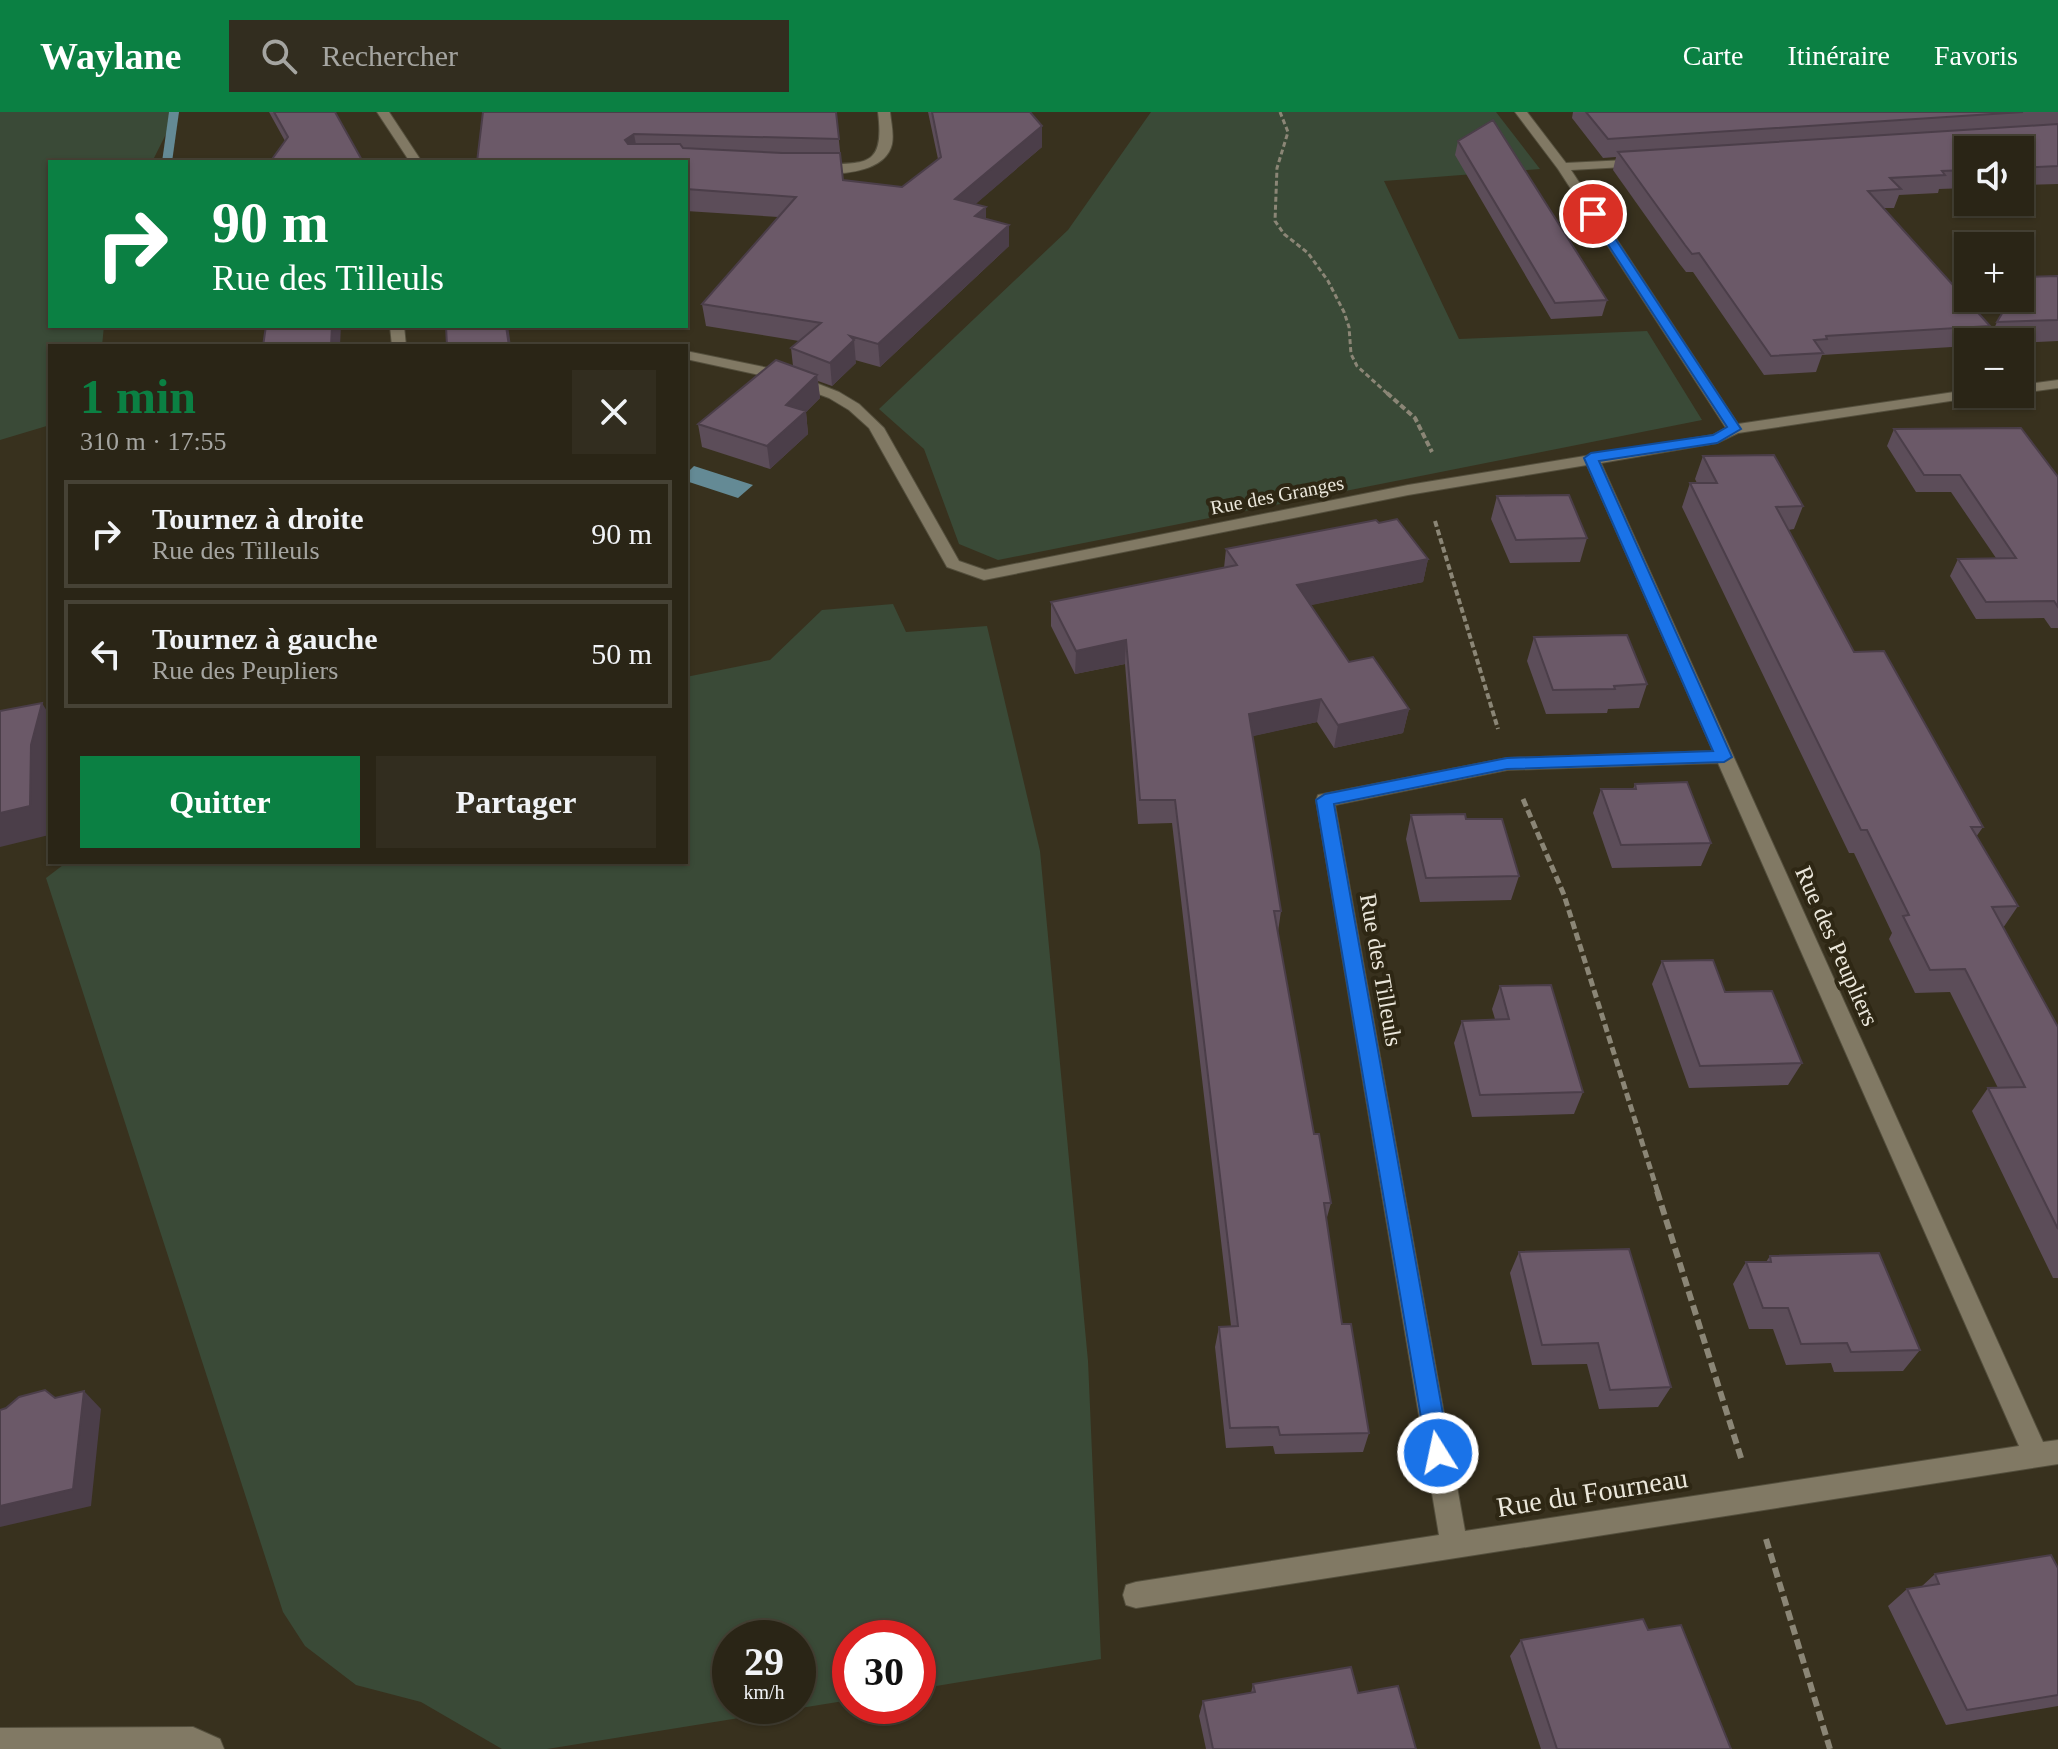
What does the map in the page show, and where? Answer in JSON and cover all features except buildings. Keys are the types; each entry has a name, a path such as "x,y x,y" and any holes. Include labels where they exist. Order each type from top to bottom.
{"street":[{"path":"383,112 415,160"},
{"path":"799,167 832,169 875,159 884,151 887,141 884,112"},
{"path":"1521,112 1563,167 1734,429"},
{"path":"1563,167 1656,161"},
{"name":"Rue des Granges","path":"688,355 759,368 805,382 869,419 923,506 953,564 984,575 1289,512 1591,458 1717,439 1734,429 1954,396"},
{"path":"2034,387 2058,384"},
{"name":"Rue des Peupliers","path":"1591,458 1724,757 2047,1454"},
{"name":"Rue des Tilleuls","path":"1454,1546 1325,800 1507,764 1724,757"},
{"name":"Rue du Fourneau","path":"1136,1595 2047,1454"},
{"path":"0,1742 193,1741 210,1749"}],"path":[{"path":"1754,1500 1830,1749"}],"green space":[{"path":"0,112 177,112 153,160 48,160 48,328 104,328 102,344 48,344 48,426 0,440"},
{"path":"1151,112 1496,112 1540,169 1384,181 1459,339 1647,331 1702,420 998,560 959,544 924,449 879,409 1068,230"},
{"path":"893,604 906,632 987,626 1040,851 1088,1361 1101,1659 936,1686 936,1620 832,1620 832,1703 816,1705 816,1620 712,1620 712,1722 547,1749 502,1749 421,1702 356,1685 305,1646 283,1612 46,878 64,864 688,864 688,677 770,660 822,610"}],"water":[{"path":"694,466 753,485 738,498 688,482 688,472"}],"waterway":[{"path":"167,160 174,112"}],"route":[{"path":"1438,1453 1325,800 1507,764 1724,757 1591,458 1717,439 1734,429 1593,214"}]}
